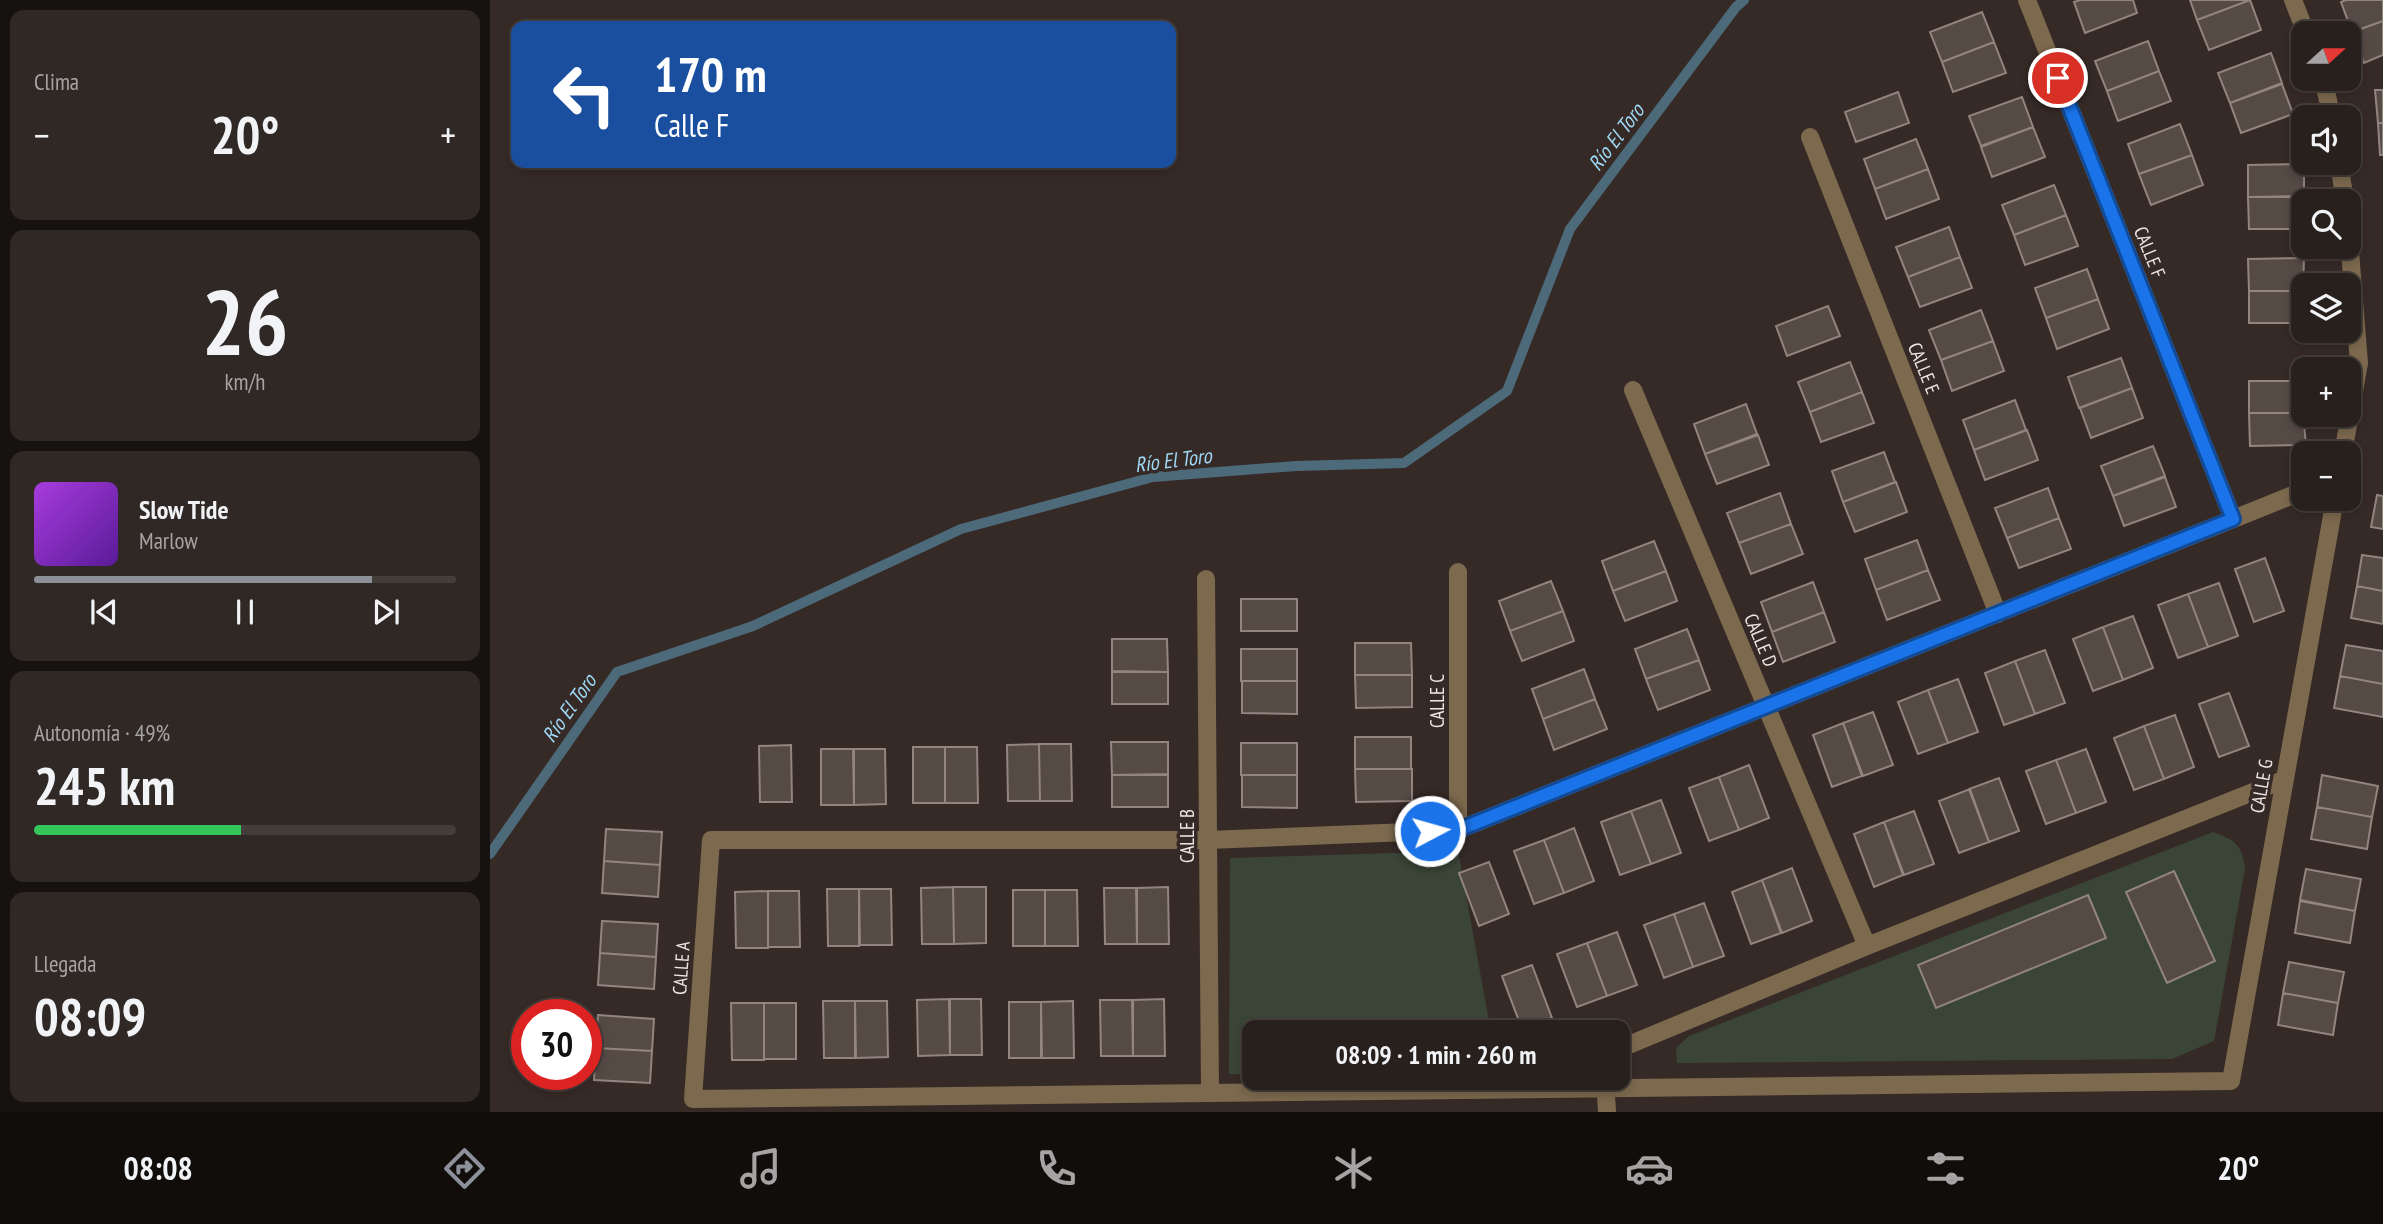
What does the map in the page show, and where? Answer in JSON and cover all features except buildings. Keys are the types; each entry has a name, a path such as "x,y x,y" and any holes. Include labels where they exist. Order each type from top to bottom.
{"street":[{"name":"CALLE F","path":"2027,0 2233,519"},
{"path":"2293,0 2301,21"},
{"name":"CALLE E","path":"1810,137 1998,614"},
{"path":"2345,441 2359,363 2351,259"},
{"name":"CALLE D","path":"1633,390 1867,946"},
{"path":"1208,840 1458,830 2291,496"},
{"name":"CALLE G","path":"1630,1083 2231,1081 2333,511"},
{"name":"CALLE C","path":"1458,572 1458,830"},
{"name":"CALLE B","path":"1206,579 1210,1092"},
{"path":"1630,1044 1867,946 2283,780"},
{"name":"CALLE A","path":"1208,840 711,840 693,1099 1210,1092"},
{"path":"1210,1092 1298,1090"},
{"path":"1606,1090 1607,1112"}],"green space":[{"path":"2213,832 2236,844 2242,854 2245,869 2214,1041 2172,1059 1677,1063 1676,1048 1689,1036"},
{"path":"1458,851 1489,1020 1242,1020 1242,1074 1229,1074 1230,858"}],"waterway":[{"name":"Río El Toro","path":"490,854 617,672 753,626 961,529 1153,477 1296,466 1404,463 1507,391 1570,229 1736,7 1744,0"}],"route":[{"path":"1430,831 1458,830 2233,519 2058,78"}]}
